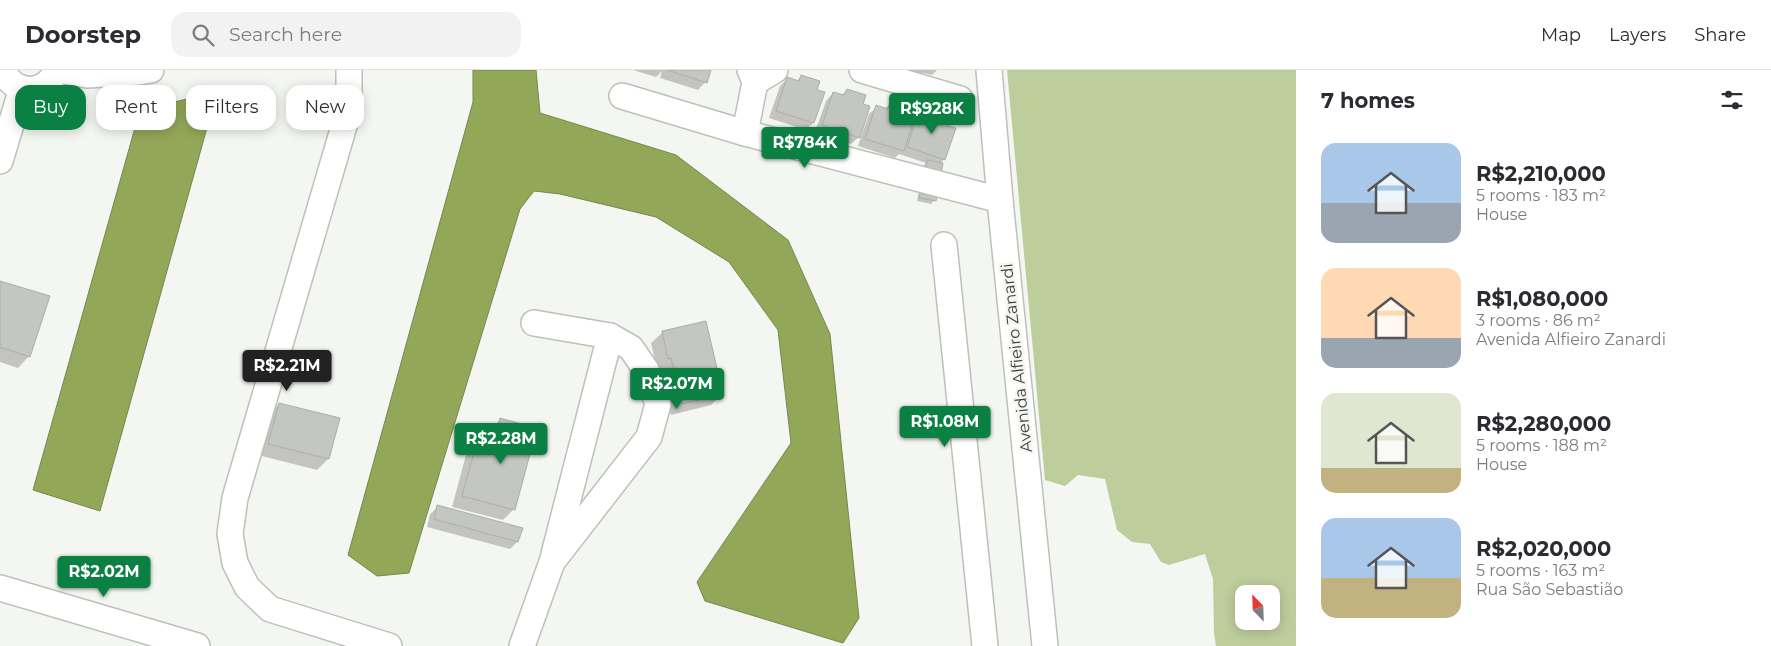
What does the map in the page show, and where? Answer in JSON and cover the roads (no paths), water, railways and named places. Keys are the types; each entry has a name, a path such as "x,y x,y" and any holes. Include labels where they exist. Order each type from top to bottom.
{"street":[{"path":"4,70 6,77 15,85"},
{"path":"45,85 54,78 58,70 87,75 151,70"},
{"path":"349,70 349,109 235,498 230,534 235,563 247,587 270,609 389,646"},
{"path":"862,70 960,99"},
{"name":"Avenida Alfieiro Zanardi","path":"989,70 1000,200 1045,646"},
{"path":"745,132 760,74"},
{"path":"622,96 745,132 1000,200"},
{"path":"0,161 15,111"},
{"path":"944,246 985,646"},
{"path":"534,323 610,336 631,348 646,370 658,404 648,437 552,562"},
{"path":"522,646 552,562 610,336"},
{"path":"0,588 151,639 197,646"}]}
